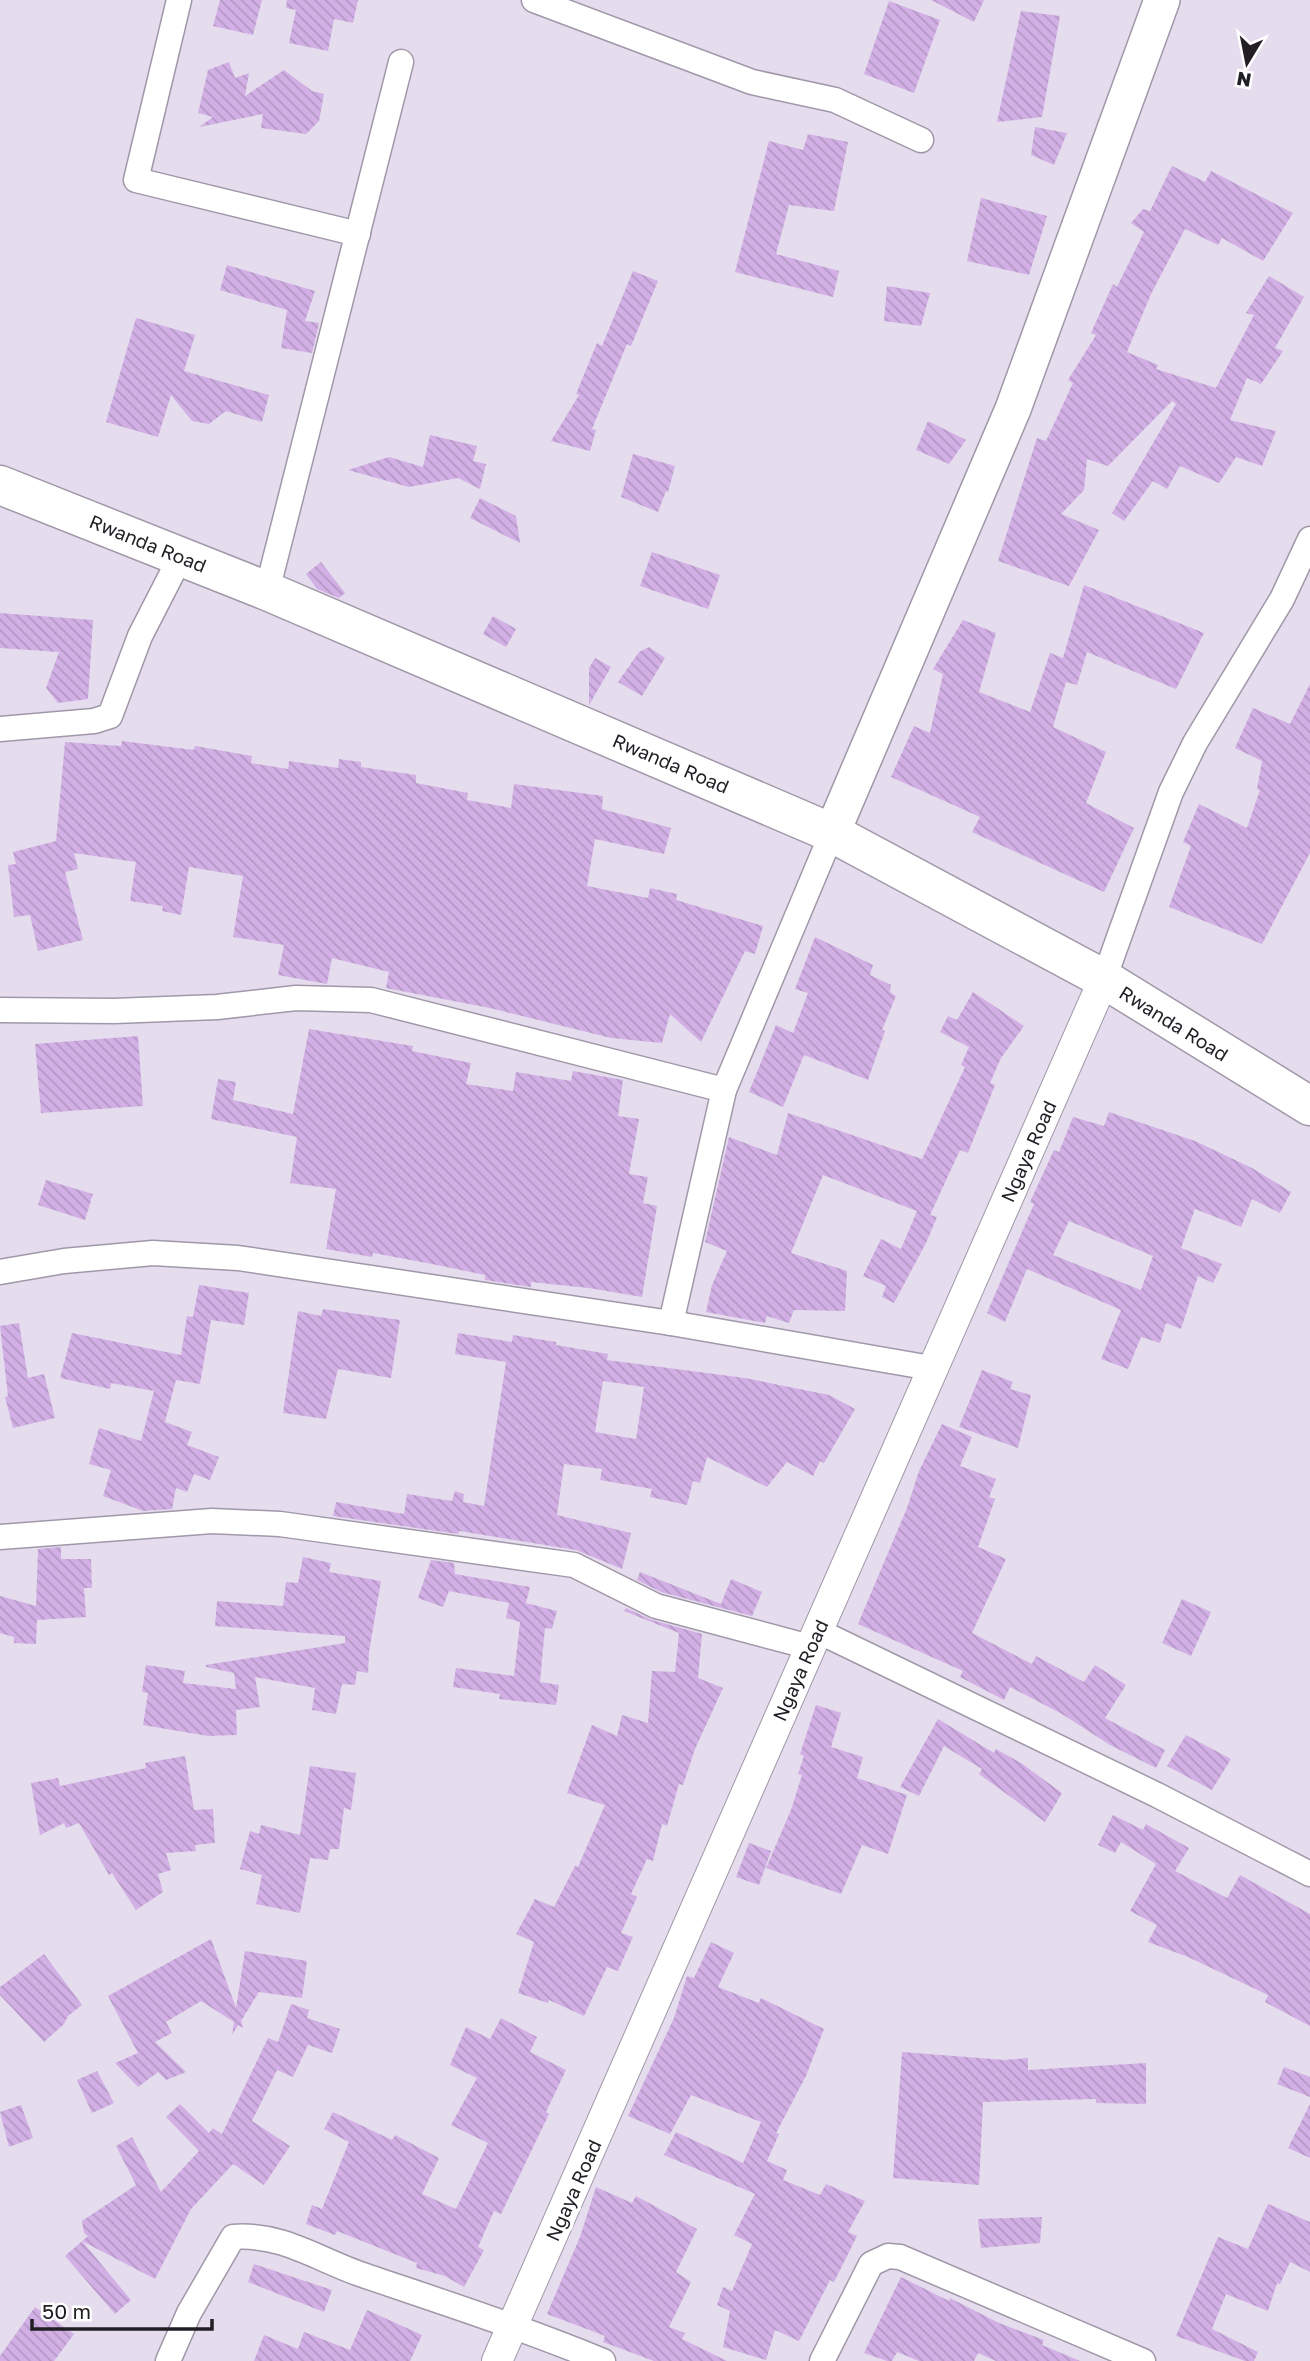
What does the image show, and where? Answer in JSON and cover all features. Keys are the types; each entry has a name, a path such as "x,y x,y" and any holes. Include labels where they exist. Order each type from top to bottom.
{"highway":[{"name":"Rwanda Road","path":"0,485 267,591 832,833 1104,979 1310,1106"}],"main road":[{"path":"832,833 1013,409 1155,4"}],"street":[{"path":"180,0 136,180 358,234"},
{"path":"534,0 752,82 835,100 920,140"},
{"path":"267,591 401,62"},
{"path":"1104,979 1171,792 1195,743 1282,599 1310,539"},
{"path":"0,729 94,721 110,716 141,636 181,556"},
{"path":"671,1323 724,1090 832,833"},
{"name":"Ngaya Road","path":"497,2361 1104,979"},
{"path":"0,1010 114,1011 217,1007 296,998 371,1000 724,1090"},
{"path":"0,1272 64,1261 153,1253 238,1258 671,1323 931,1368"},
{"path":"0,1536 212,1521 279,1524 574,1564 656,1606 814,1639 1157,1795 1310,1874"},
{"path":"168,2361 188,2313 233,2237 257,2235 282,2241 356,2272 514,2324 603,2361"},
{"path":"822,2361 871,2263 888,2256 900,2256 1143,2361"}],"building":[{"path":"220,0 262,0 253,35 213,26"},
{"path":"287,0 358,0 353,23 334,19 328,51 289,43 296,10 286,8"},
{"path":"931,0 984,0 974,22"},
{"path":"889,1 940,20 914,93 864,74"},
{"path":"1021,11 1060,16 1042,117 997,122"},
{"path":"229,62 235,78 249,73 245,96 284,70 312,91 324,94 319,121 306,134 261,128 263,114 199,127 213,117 198,113 208,70"},
{"path":"1035,127 1067,133 1054,165 1031,155"},
{"path":"808,134 848,142 834,211 789,205 776,254 839,271 833,297 735,272 769,141 803,150"},
{"path":"1172,166 1205,182 1211,171 1293,213 1263,261 1222,238 1218,245 1185,229 1151,294 1127,352 1158,365 1156,369 1216,388 1254,315 1246,313 1269,276 1304,297 1275,348 1283,351 1261,384 1247,378 1230,420 1276,431 1262,466 1236,457 1219,483 1180,466 1167,489 1153,481 1124,521 1112,513 1176,404 1172,401 1108,466 1087,459 1084,490 1061,514 1099,530 1069,586 998,561 1037,438 1046,441 1073,383 1068,380 1096,335 1091,333 1113,284 1117,287 1144,232 1131,223 1143,209 1150,211"},
{"path":"981,198 1047,216 1029,275 967,261"},
{"path":"227,265 315,291 305,321 319,323 312,353 281,348 287,310 220,290"},
{"path":"633,271 658,281 631,346 627,344 592,429 596,430 590,451 551,441 579,395 576,394 597,343 602,346"},
{"path":"887,286 930,293 921,326 884,321"},
{"path":"136,318 195,335 184,371 269,395 262,422 226,411 209,424 192,421 171,395 158,437 106,422"},
{"path":"928,421 966,440 949,464 916,450"},
{"path":"430,435 477,446 473,461 486,464 480,489 458,478 409,487 348,470 389,457 423,467"},
{"path":"633,454 675,466 668,492 666,491 658,512 621,497"},
{"path":"480,498 516,516 520,543 470,518"},
{"path":"652,552 720,575 708,609 640,586"},
{"path":"321,562 345,593 339,598 317,589 306,574"},
{"path":"1084,585 1204,633 1176,689 1087,652 1077,685 1066,682 1053,727 1106,752 1086,803 1134,828 1104,892 972,832 980,817 891,777 914,726 930,733 943,674 933,669 963,620 996,633 979,692 1030,712 1050,653 1063,658"},
{"path":"0,613 93,620 88,699 58,703 46,688 59,652 0,648"},
{"path":"493,616 516,629 506,647 483,634"},
{"path":"649,647 665,658 642,696 618,682 639,652"},
{"path":"595,658 611,667 589,705 589,668"},
{"path":"1310,684 1310,853 1262,944 1169,907 1191,846 1183,842 1199,804 1247,828 1260,790 1257,789 1262,761 1235,748 1253,708 1290,724"},
{"path":"122,741 194,750 195,746 252,756 251,763 288,769 289,761 338,768 339,759 361,762 361,767 416,775 416,783 468,793 467,800 511,808 514,784 603,796 602,809 671,828 664,854 595,839 587,886 648,898 650,888 677,894 676,900 763,926 755,954 745,951 701,1042 670,1014 662,1043 611,1038 490,1008 386,988 389,972 332,958 327,984 278,975 284,945 233,937 243,876 189,867 181,915 162,911 163,906 130,901 136,862 74,853 78,869 65,872 83,940 38,951 30,915 14,917 8,865 16,864 13,852 56,841 65,742 121,746"},
{"path":"815,937 873,965 870,975 891,985 890,992 896,996 882,1030 885,1031 868,1080 804,1055 783,1107 749,1092 776,1025 793,1033 808,993 795,989"},
{"path":"973,992 1024,1026 1001,1058 990,1083 995,1085 968,1153 960,1150 930,1215 937,1217 926,1243 894,1303 882,1297 886,1286 863,1276 881,1239 901,1249 917,1211 823,1175 791,1253 847,1271 845,1311 794,1310 789,1323 767,1316 765,1323 706,1312 712,1285 727,1251 705,1242 729,1137 777,1155 788,1113 922,1159 965,1067 961,1065 969,1047 940,1032 948,1016 957,1020"},
{"path":"309,1029 413,1046 412,1051 471,1063 466,1084 513,1091 516,1072 571,1081 573,1071 623,1080 618,1116 639,1119 629,1174 648,1177 643,1203 657,1206 642,1297 531,1282 531,1287 485,1280 485,1275 373,1253 372,1257 326,1249 336,1189 290,1183 297,1137 211,1119 218,1079 236,1082 233,1100 293,1114"},
{"path":"138,1036 143,1106 41,1113 35,1044"},
{"path":"1109,1112 1195,1141 1252,1168 1291,1192 1280,1213 1252,1199 1241,1227 1195,1209 1181,1248 1222,1264 1213,1283 1198,1276 1181,1329 1166,1323 1160,1343 1141,1337 1128,1369 1101,1359 1121,1310 1027,1269 1005,1322 987,1313 1034,1204 1030,1202 1054,1150 1059,1152 1073,1117 1104,1126","holes":["1069,1221 1153,1256 1141,1290 1053,1255"]},
{"path":"46,1180 93,1194 85,1220 38,1205"},
{"path":"199,1285 249,1293 244,1325 211,1320 200,1384 176,1380 165,1422 192,1432 187,1445 219,1457 210,1480 194,1474 187,1492 176,1488 172,1509 143,1511 103,1496 111,1470 89,1464 99,1428 141,1441 154,1391 111,1383 110,1389 60,1378 72,1333 181,1355 187,1316 193,1317"},
{"path":"323,1309 400,1320 391,1378 338,1369 326,1419 283,1413 298,1311 321,1316"},
{"path":"19,1323 28,1378 44,1374 55,1418 13,1428 5,1397 8,1396 0,1326"},
{"path":"458,1333 512,1342 513,1335 608,1354 607,1360 745,1378 829,1395 855,1409 824,1463 820,1461 813,1476 787,1462 767,1487 707,1457 700,1483 693,1481 687,1505 650,1497 652,1489 600,1480 602,1469 564,1464 557,1515 631,1533 622,1569 576,1550 459,1531 458,1534 333,1516 336,1502 404,1514 407,1494 452,1501 455,1491 464,1494 463,1502 484,1506 506,1362 455,1354","holes":["603,1381 644,1387 636,1439 595,1432"]},
{"path":"982,1370 1013,1382 1010,1389 1031,1395 1018,1448 959,1427"},
{"path":"942,1424 972,1437 960,1466 996,1479 989,1497 995,1499 978,1547 1006,1559 972,1633 1032,1664 1036,1656 1084,1682 1095,1665 1126,1685 1105,1718 1165,1750 1156,1768 1110,1745 1062,1714 1010,1687 1004,1700 960,1677 963,1671 858,1624 907,1508 919,1471"},
{"path":"61,1547 61,1559 91,1559 92,1588 84,1588 86,1617 37,1620 36,1644 14,1643 14,1637 0,1633 0,1596 36,1606 38,1549"},
{"path":"303,1557 331,1563 329,1572 381,1581 368,1673 357,1671 355,1685 342,1684 336,1714 312,1710 315,1688 255,1677 260,1707 236,1710 237,1735 208,1736 143,1725 148,1693 142,1692 146,1665 185,1671 183,1683 236,1689 234,1673 206,1665 345,1643 345,1636 215,1626 217,1601 283,1606 286,1582 298,1583"},
{"path":"431,1560 454,1563 455,1574 530,1587 526,1603 557,1611 552,1629 545,1628 540,1682 559,1685 556,1705 499,1699 500,1694 453,1687 456,1668 514,1676 520,1622 506,1618 509,1603 449,1591 443,1607 418,1598"},
{"path":"640,1572 721,1604 731,1579 762,1592 752,1616 661,1592 637,1580"},
{"path":"1182,1599 1211,1612 1191,1656 1162,1643"},
{"path":"626,1608 652,1620 702,1634 698,1678 723,1688 695,1749 683,1785 679,1784 667,1826 662,1824 653,1861 647,1859 631,1894 637,1897 621,1933 633,1937 618,1971 607,1967 584,2016 549,2000 548,2003 518,1993 534,1942 516,1934 535,1899 554,1907 575,1866 578,1867 605,1805 567,1793 592,1725 617,1736 622,1715 648,1723 652,1671 675,1672 679,1633 624,1611"},
{"path":"816,1705 841,1713 831,1747 863,1757 857,1778 907,1795 888,1854 862,1845 841,1894 766,1868 791,1810 802,1775 798,1774 804,1756 800,1754"},
{"path":"938,1719 994,1753 996,1749 1021,1763 1062,1793 1045,1822 979,1774 982,1769 944,1746 919,1796 900,1787"},
{"path":"1186,1735 1231,1759 1212,1790 1167,1766"},
{"path":"185,1756 194,1810 213,1809 215,1843 195,1845 196,1851 166,1853 171,1870 158,1874 163,1892 136,1910 112,1873 109,1875 79,1823 66,1828 64,1823 40,1835 31,1783 58,1778 60,1786 146,1768 145,1763"},
{"path":"310,1766 356,1773 351,1810 344,1808 339,1849 330,1849 328,1860 310,1858 300,1913 256,1904 262,1875 240,1869 250,1831 259,1834 261,1825 300,1835"},
{"path":"1113,1815 1143,1830 1146,1824 1189,1848 1175,1871 1227,1898 1240,1875 1310,1914 1310,2026 1265,2002 1268,1995 1188,1957 1148,1942 1157,1925 1130,1911 1156,1864 1121,1842 1115,1853 1098,1845"},
{"path":"749,1843 771,1851 759,1885 736,1877"},
{"path":"211,1939 236,2008 245,1951 307,1961 302,1998 259,1992 241,2021 243,2028 238,2025 232,2035 234,2022 201,2001 166,2022 172,2033 155,2042 186,2072 166,2080 158,2072 138,2087 115,2063 138,2053 108,1996"},
{"path":"711,1942 734,1953 718,1987 759,2003 761,1998 824,2029 806,2076 776,2133 779,2134 767,2161 787,2170 783,2180 820,2195 826,2184 865,2201 848,2232 857,2236 834,2282 830,2280 799,2341 775,2330 766,2360 723,2347 730,2311 717,2305 723,2287 732,2291 752,2244 734,2235 755,2194 664,2155 676,2132 743,2163 761,2122 691,2095 670,2134 628,2116 674,2018 687,1976 694,1978"},
{"path":"44,1954 82,2005 44,2042 0,1995 0,1987"},
{"path":"291,2004 309,2010 307,2018 340,2029 332,2053 308,2045 293,2077 277,2070 252,2121 290,2146 264,2185 233,2164 191,2209 155,2279 82,2241 88,2236 84,2233 82,2221 136,2185 116,2146 132,2137 161,2192 199,2151 166,2117 180,2104 209,2133 213,2128 222,2134 268,2038 278,2042"},
{"path":"501,2018 537,2037 530,2052 566,2070 546,2112 549,2114 501,2214 494,2211 478,2247 484,2250 464,2287 445,2276 416,2268 417,2263 337,2231 335,2235 306,2224 312,2205 322,2209 349,2142 324,2129 333,2112 392,2140 395,2135 439,2158 422,2194 456,2209 488,2143 451,2125 477,2078 450,2065 466,2027 490,2039"},
{"path":"902,2052 1005,2060 1028,2058 1028,2070 1146,2063 1146,2104 1096,2103 1096,2099 983,2102 979,2185 893,2178"},
{"path":"1284,2067 1310,2077 1310,2097 1277,2084"},
{"path":"97,2071 114,2103 92,2113 77,2080"},
{"path":"1310,2104 1310,2158 1288,2148"},
{"path":"21,2105 33,2138 9,2147 0,2112"},
{"path":"596,2187 632,2203 636,2196 697,2229 676,2272 691,2282 669,2327 685,2333 682,2339 727,2361 654,2361 603,2342 605,2336 547,2314 580,2237"},
{"path":"1268,2204 1310,2222 1310,2272 1290,2262 1280,2284 1277,2283 1268,2311 1226,2294 1212,2329 1258,2352 1254,2361 1245,2361 1176,2336 1218,2237 1248,2249"},
{"path":"1042,2217 1040,2243 981,2248 978,2219"},
{"path":"82,2241 131,2300 115,2314 65,2256"},
{"path":"254,2264 332,2290 324,2312 248,2282"},
{"path":"901,2277 949,2301 950,2298 999,2323 1044,2340 1042,2345 1080,2361 996,2361 978,2353 974,2361 919,2361 897,2352 892,2361 887,2361 864,2353"},
{"path":"35,2307 74,2334 54,2361 0,2361 0,2356"},
{"path":"367,2310 422,2335 410,2361 254,2361 264,2335 298,2349 304,2332 350,2350"}]}
